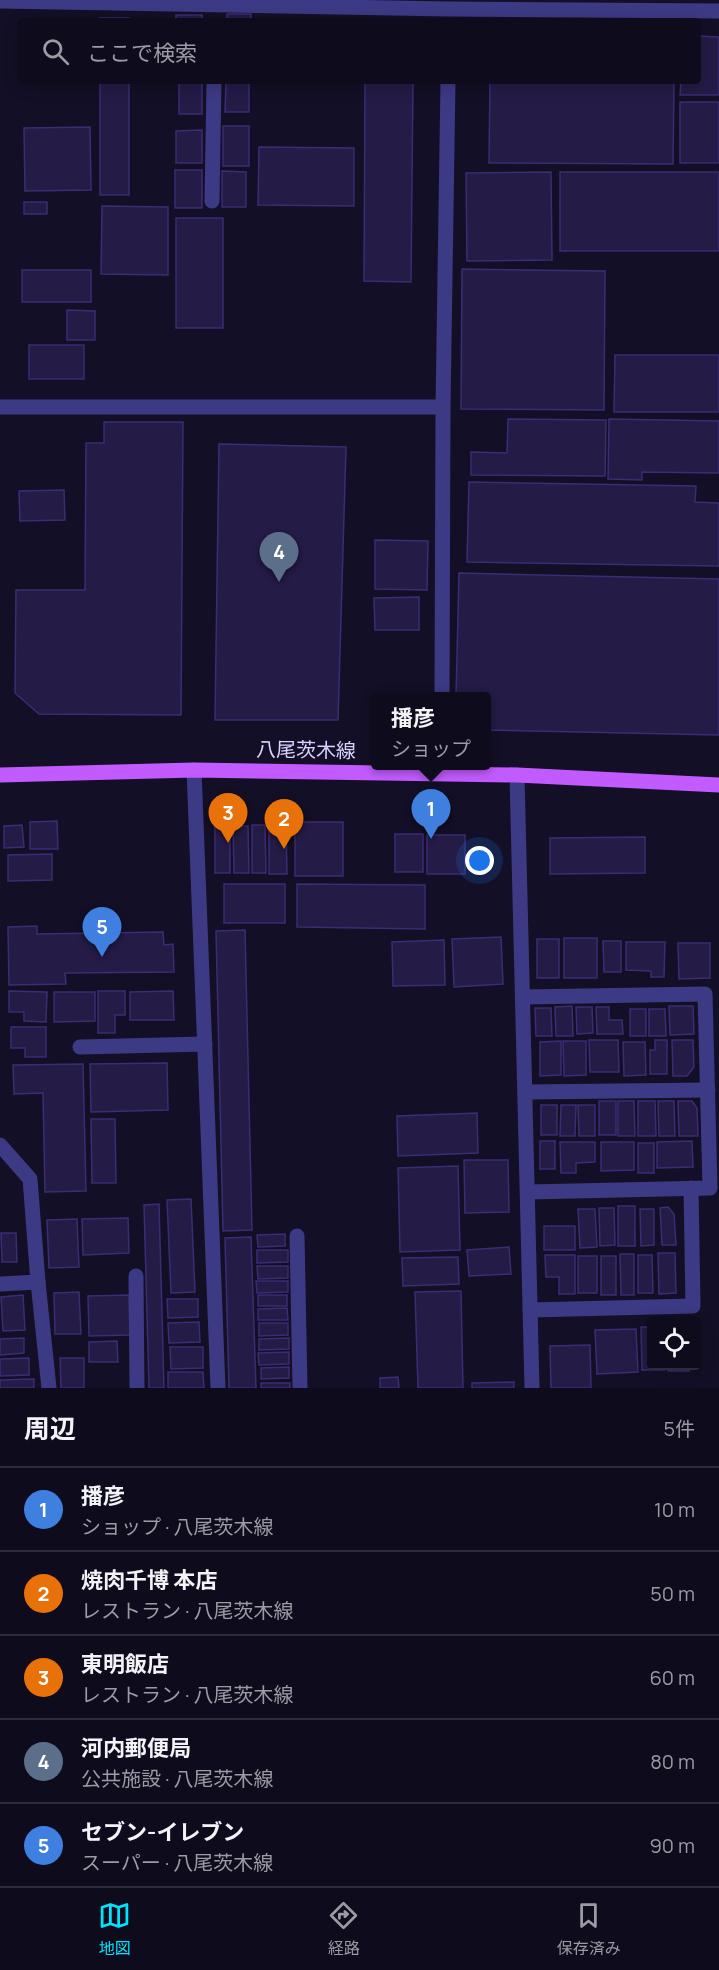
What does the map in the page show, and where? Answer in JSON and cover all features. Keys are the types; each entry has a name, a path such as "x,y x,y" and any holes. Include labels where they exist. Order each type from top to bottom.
{"main road":[{"name":"八尾茨木線","path":"0,775 194,770 442,770 517,776 719,785"}],"street":[{"path":"0,1 449,10 673,6 719,11"},
{"path":"215,5 215,18"},
{"path":"212,201 214,84"},
{"path":"442,692 448,84"},
{"path":"0,407 443,407"},
{"path":"194,770 218,1388"},
{"path":"517,776 532,1388"},
{"path":"523,997 705,994 711,1188 528,1192"},
{"path":"80,1047 205,1044"},
{"path":"525,1092 708,1090"},
{"path":"0,1145 30,1179 49,1388"},
{"path":"530,1310 693,1306 691,1188"},
{"path":"297,1236 300,1388"},
{"path":"136,1276 137,1388"},
{"path":"0,1284 38,1282"}],"building":[{"path":"227,14 251,14 251,18 227,18"},
{"path":"176,15 202,15 202,18 176,18"},
{"path":"701,36 719,37 719,95 680,95 681,84 701,84"},
{"path":"100,84 129,84 129,195 100,195"},
{"path":"179,84 202,84 202,114 179,114"},
{"path":"226,84 249,84 249,112 225,112"},
{"path":"365,84 413,84 411,282 364,281"},
{"path":"490,84 674,84 673,164 489,163"},
{"path":"680,102 719,102 719,163 680,163"},
{"path":"223,126 249,126 249,166 223,166"},
{"path":"90,127 91,190 25,191 24,128"},
{"path":"202,130 202,163 176,163 176,131"},
{"path":"259,147 354,148 354,206 258,205"},
{"path":"175,170 202,170 202,208 175,208"},
{"path":"222,171 246,172 246,207 222,207"},
{"path":"551,172 552,260 467,261 466,173"},
{"path":"560,172 719,172 719,251 560,251"},
{"path":"24,202 47,202 47,214 24,214"},
{"path":"102,206 168,207 168,275 101,274"},
{"path":"176,218 223,218 223,328 176,328"},
{"path":"462,269 605,271 604,410 461,409"},
{"path":"22,270 91,270 91,302 22,302"},
{"path":"67,310 95,311 95,340 67,340"},
{"path":"29,345 84,345 84,379 29,379"},
{"path":"615,355 719,355 719,412 614,412"},
{"path":"508,419 606,420 605,476 471,475 471,452 507,453"},
{"path":"609,419 719,421 719,473 642,472 642,480 608,479"},
{"path":"104,422 183,422 181,715 39,714 15,693 16,590 85,590 86,443 104,443"},
{"path":"219,444 346,447 338,720 215,720"},
{"path":"469,482 696,486 695,502 719,503 719,566 467,562"},
{"path":"64,490 65,520 20,521 19,491"},
{"path":"375,540 428,541 427,590 375,589"},
{"path":"459,573 719,579 719,735 491,730 491,692 456,692"},
{"path":"419,597 419,630 375,630 374,598"},
{"path":"57,821 58,849 30,849 30,822"},
{"path":"295,822 343,822 343,876 295,876"},
{"path":"269,824 286,824 287,874 269,874"},
{"path":"22,825 24,847 4,848 4,826"},
{"path":"252,825 265,825 266,873 252,873"},
{"path":"215,826 230,826 230,873 215,873"},
{"path":"233,826 248,826 249,873 234,873"},
{"path":"395,834 423,834 423,872 395,872"},
{"path":"427,835 465,835 465,874 427,874"},
{"path":"645,837 645,873 550,874 550,838"},
{"path":"52,854 52,880 8,881 8,855"},
{"path":"224,884 285,884 285,923 224,923"},
{"path":"297,884 425,885 425,929 297,927"},
{"path":"37,926 37,934 163,932 164,945 173,944 174,972 65,973 66,984 9,985 8,927"},
{"path":"245,930 252,1230 223,1231 216,931"},
{"path":"501,937 503,984 454,987 452,939"},
{"path":"564,938 597,938 597,978 564,978"},
{"path":"537,939 559,939 559,978 537,978"},
{"path":"444,940 445,985 393,986 392,942"},
{"path":"603,941 621,941 621,972 604,972"},
{"path":"626,942 665,942 664,977 651,977 651,971 626,970"},
{"path":"678,943 710,943 710,978 679,979"},
{"path":"9,991 47,992 46,1022 24,1021 24,1012 9,1012"},
{"path":"98,991 125,991 125,1015 115,1015 115,1033 98,1033"},
{"path":"173,991 174,1020 130,1020 130,992"},
{"path":"54,992 95,992 95,1021 54,1022"},
{"path":"572,1006 573,1036 556,1036 555,1007"},
{"path":"669,1006 693,1006 694,1034 670,1035"},
{"path":"576,1007 592,1007 593,1033 577,1034"},
{"path":"596,1007 609,1007 609,1020 622,1020 623,1034 597,1034"},
{"path":"535,1008 551,1008 552,1036 536,1036"},
{"path":"630,1009 646,1009 646,1036 630,1036"},
{"path":"649,1009 665,1009 666,1036 649,1036"},
{"path":"11,1027 46,1027 46,1057 25,1057 25,1048 11,1048"},
{"path":"589,1040 618,1040 619,1072 590,1072"},
{"path":"655,1040 667,1040 667,1074 650,1074 650,1050 655,1050"},
{"path":"672,1040 693,1040 694,1067 687,1076 673,1076"},
{"path":"561,1041 561,1075 540,1076 540,1042"},
{"path":"563,1041 586,1041 586,1075 564,1076"},
{"path":"623,1042 645,1042 646,1075 624,1076"},
{"path":"167,1063 168,1110 91,1112 90,1064"},
{"path":"83,1064 86,1191 45,1192 43,1093 14,1094 13,1065"},
{"path":"599,1101 616,1101 616,1135 599,1135"},
{"path":"618,1101 634,1101 635,1136 618,1136"},
{"path":"638,1101 655,1101 656,1136 638,1136"},
{"path":"658,1101 674,1101 675,1136 659,1136"},
{"path":"678,1101 692,1101 697,1108 698,1136 679,1136"},
{"path":"541,1105 557,1105 557,1135 541,1135"},
{"path":"561,1105 576,1105 575,1136 560,1136"},
{"path":"578,1105 595,1105 595,1136 579,1136"},
{"path":"477,1113 478,1153 398,1156 397,1116"},
{"path":"91,1119 115,1119 116,1183 92,1183"},
{"path":"540,1141 555,1141 555,1169 540,1169"},
{"path":"692,1141 693,1167 657,1168 657,1142"},
{"path":"560,1142 595,1142 595,1162 576,1163 576,1173 561,1173"},
{"path":"601,1142 634,1142 634,1170 601,1171"},
{"path":"638,1143 654,1143 654,1173 638,1173"},
{"path":"464,1160 508,1160 509,1212 465,1213"},
{"path":"458,1166 460,1250 400,1252 398,1168"},
{"path":"191,1199 195,1292 171,1293 167,1200"},
{"path":"159,1204 164,1388 149,1388 144,1205"},
{"path":"618,1206 635,1206 635,1246 618,1246"},
{"path":"668,1207 674,1214 676,1245 662,1245 660,1208"},
{"path":"599,1208 614,1208 615,1245 600,1246"},
{"path":"578,1209 595,1209 597,1247 580,1248"},
{"path":"640,1209 654,1209 654,1245 641,1246"},
{"path":"128,1218 129,1253 83,1255 82,1219"},
{"path":"77,1219 79,1267 49,1268 47,1220"},
{"path":"544,1226 575,1226 575,1250 544,1250"},
{"path":"1,1233 16,1233 17,1262 2,1262"},
{"path":"285,1234 285,1246 258,1247 257,1235"},
{"path":"251,1237 256,1388 229,1388 225,1238"},
{"path":"509,1247 511,1274 469,1276 467,1250"},
{"path":"257,1250 288,1250 288,1262 257,1263"},
{"path":"658,1253 675,1253 676,1293 659,1294"},
{"path":"620,1254 634,1254 634,1295 621,1295"},
{"path":"545,1255 575,1255 575,1294 559,1294 559,1277 546,1277"},
{"path":"638,1255 652,1255 653,1293 638,1293"},
{"path":"578,1256 597,1256 597,1293 578,1293"},
{"path":"601,1256 616,1256 616,1295 601,1295"},
{"path":"458,1257 459,1284 403,1286 402,1258"},
{"path":"257,1266 288,1266 288,1278 258,1279"},
{"path":"256,1281 288,1281 288,1292 257,1293"},
{"path":"461,1291 463,1388 418,1388 415,1292"},
{"path":"79,1292 81,1334 55,1334 54,1293"},
{"path":"23,1295 25,1330 3,1331 1,1297"},
{"path":"129,1295 130,1335 89,1336 88,1296"},
{"path":"258,1295 287,1295 287,1306 258,1306"},
{"path":"167,1299 198,1299 198,1317 168,1318"},
{"path":"287,1308 288,1320 258,1320 258,1309"},
{"path":"199,1322 200,1342 169,1343 168,1323"},
{"path":"259,1323 288,1323 288,1335 259,1336"},
{"path":"641,1327 647,1327 647,1370 642,1370"},
{"path":"636,1329 638,1372 597,1374 595,1330"},
{"path":"24,1338 24,1353 0,1355 0,1339"},
{"path":"289,1338 289,1349 259,1350 259,1339"},
{"path":"117,1341 118,1362 89,1362 89,1342"},
{"path":"590,1345 591,1388 551,1388 550,1346"},
{"path":"170,1347 203,1347 203,1368 171,1369"},
{"path":"289,1352 289,1364 259,1365 258,1353"},
{"path":"29,1358 29,1375 0,1376 0,1359"},
{"path":"60,1358 84,1358 84,1388 61,1388"},
{"path":"289,1367 289,1378 261,1379 261,1368"},
{"path":"168,1372 203,1372 204,1388 168,1388"},
{"path":"398,1377 399,1388 380,1388 380,1378"},
{"path":"34,1379 34,1388 0,1388 0,1380"},
{"path":"514,1382 514,1388 472,1388 472,1383"},
{"path":"261,1383 290,1383 290,1388 261,1388"}],"place":[{"name":"河内郵便局","path":"279,582"},
{"name":"播彦","path":"431,839"},
{"name":"東明飯店","path":"228,843"},
{"name":"焼肉千博 本店","path":"284,849"},
{"name":"セブン-イレブン","path":"102,957"}]}
